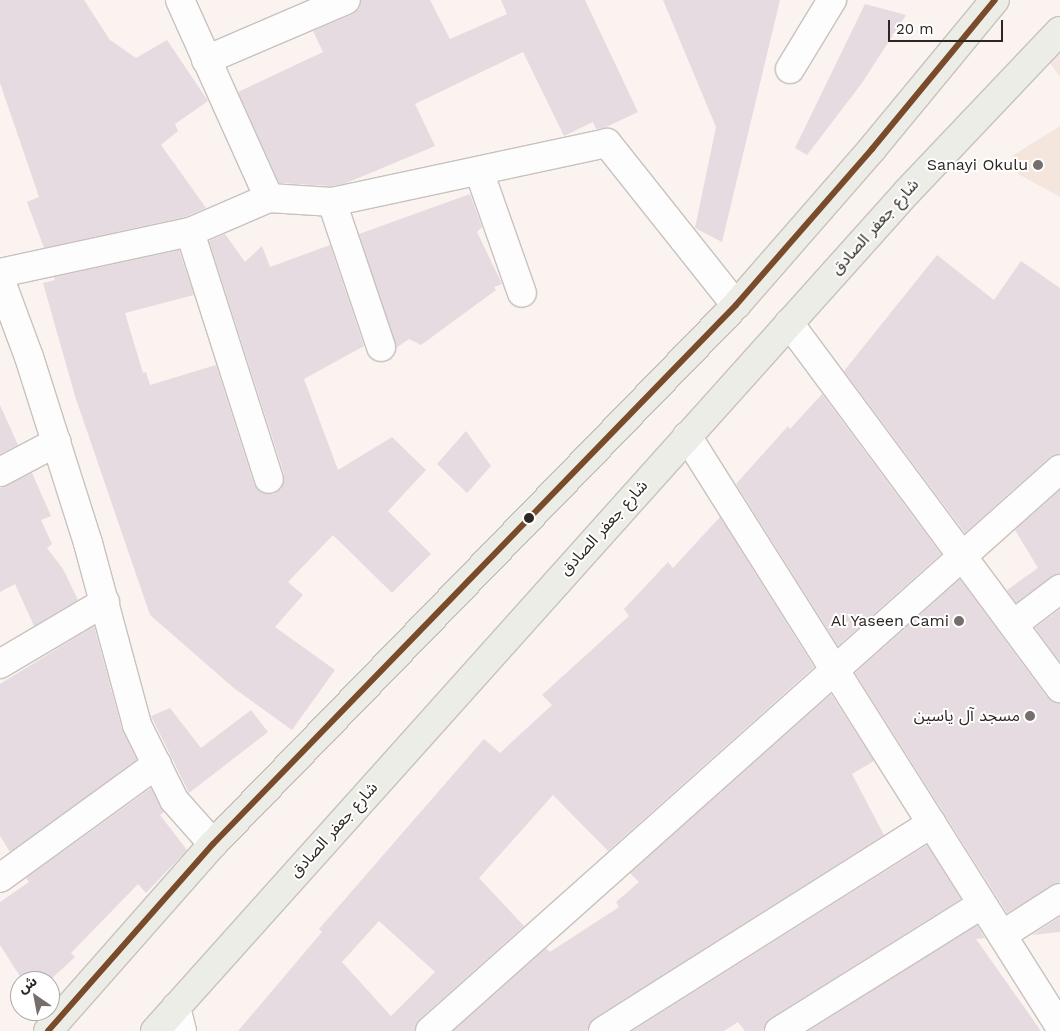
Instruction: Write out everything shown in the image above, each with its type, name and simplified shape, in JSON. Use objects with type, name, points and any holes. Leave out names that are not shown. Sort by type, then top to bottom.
[{"type":"main road","points":[[48,1031],[213,844],[736,305],[872,149],[995,0]]},
{"type":"main road","name":"شارع جعفر الصادق","points":[[155,1031],[179,1019],[687,436],[907,192],[1060,32]]},
{"type":"street","points":[[180,0],[270,198]]},
{"type":"street","points":[[206,60],[346,0]]},
{"type":"street","points":[[790,69],[832,0]]},
{"type":"street","points":[[0,273],[190,232],[270,198],[332,202],[607,143],[736,305]]},
{"type":"street","points":[[479,171],[522,293]]},
{"type":"street","points":[[332,202],[381,347]]},
{"type":"street","points":[[190,232],[269,479]]},
{"type":"street","points":[[0,279],[7,320],[57,442],[105,602],[138,725],[174,800],[213,844]]},
{"type":"street","points":[[789,322],[1060,688]]},
{"type":"street","points":[[687,436],[834,672],[1060,1026]]},
{"type":"street","points":[[0,472],[57,442]]},
{"type":"street","points":[[430,1031],[1060,469]]},
{"type":"street","points":[[1014,624],[1060,590]]},
{"type":"street","points":[[0,664],[105,602]]},
{"type":"street","points":[[0,878],[156,764]]},
{"type":"street","points":[[603,1031],[932,823]]},
{"type":"street","points":[[1002,935],[1060,898]]},
{"type":"street","points":[[779,1031],[982,904]]},
{"type":"shaded area","points":[[1060,43],[1060,77],[1045,56]]},
{"type":"shaded area","name":"Sanayi Okulu","points":[[1060,126],[1060,197],[1018,174],[1012,156]]},
{"type":"building","points":[[0,0],[84,0],[110,40],[136,58],[167,40],[208,101],[175,124],[178,131],[161,145],[206,208],[185,217],[44,248],[27,202],[39,197],[0,83]]},
{"type":"building","points":[[361,0],[430,0],[450,39],[507,14],[501,0],[585,0],[638,112],[604,128],[596,129],[593,122],[564,136],[523,52],[415,104],[435,146],[344,184],[331,186],[279,183],[238,92],[323,52],[313,31],[353,14],[359,9]]},
{"type":"building","points":[[663,0],[780,0],[722,242],[695,228],[716,127]]},
{"type":"building","points":[[865,4],[906,15],[862,83],[807,155],[795,148]]},
{"type":"building","points":[[470,194],[482,227],[477,232],[502,284],[494,287],[496,290],[421,345],[409,339],[396,348],[359,234]]},
{"type":"building","points":[[225,234],[245,262],[262,246],[270,267],[330,245],[364,346],[304,379],[338,470],[392,437],[426,470],[388,511],[431,554],[392,593],[333,535],[288,582],[303,595],[275,627],[335,670],[292,730],[235,689],[150,615],[75,396],[43,283],[55,280],[54,277],[179,250],[194,295],[125,313],[143,373],[146,372],[150,385],[216,365],[254,484],[259,491],[273,494],[281,489],[284,474],[209,241]]},
{"type":"building","points":[[937,255],[994,300],[1021,261],[1060,288],[1060,454],[1050,457],[965,533],[844,371]]},
{"type":"building","points":[[822,394],[941,554],[838,646],[736,484],[788,426],[790,429]]},
{"type":"building","points":[[0,405],[18,445],[0,454]]},
{"type":"building","points":[[466,431],[491,466],[467,493],[437,464]]},
{"type":"building","points":[[32,473],[51,516],[41,520],[52,544],[47,548],[63,569],[78,600],[34,626],[15,584],[0,592],[0,488]]},
{"type":"building","points":[[1060,490],[1060,574],[1051,577],[1016,603],[1007,590],[1038,568],[1015,530]]},
{"type":"building","points":[[720,517],[814,667],[608,851],[553,795],[479,878],[524,926],[420,1019],[415,1031],[238,1031],[322,932],[319,929],[484,739],[500,753],[552,705],[542,695],[629,616],[624,609],[668,562],[673,568]],"holes":[[[379,921],[435,972],[391,1016],[342,962]]]},
{"type":"building","points":[[960,579],[1047,697],[1060,703],[1060,882],[1007,913],[855,673]]},
{"type":"building","points":[[1060,609],[1060,662],[1035,628]]},
{"type":"building","points":[[94,626],[122,729],[137,760],[10,852],[0,836],[0,684]]},
{"type":"building","points":[[831,694],[874,761],[852,774],[884,835],[595,1018],[587,1031],[453,1031],[546,948],[550,952],[619,907],[616,902],[639,882],[630,873]]},
{"type":"building","points":[[170,708],[201,748],[251,710],[268,732],[189,793],[151,716]]},
{"type":"building","points":[[151,788],[164,812],[160,815],[187,850],[146,893],[138,884],[71,953],[75,957],[60,971],[17,971],[0,945],[0,902],[29,882],[26,878]]},
{"type":"building","points":[[927,845],[961,899],[771,1018],[763,1031],[745,1031],[738,1022],[724,1031],[632,1031]]},
{"type":"building","points":[[1060,917],[1060,932],[1032,935]]},
{"type":"building","points":[[977,925],[985,938],[976,939],[1041,1031],[808,1031]]},
{"type":"transit line","points":[[48,1031],[213,844],[736,305],[872,149],[995,0]]},
{"type":"place","name":"Sanayi Okulu","points":[[1038,165]]},
{"type":"place","name":"Al Yaseen Cami","points":[[959,621]]},
{"type":"place","name":"مسجد آل ياسين","points":[[1030,716]]}]
